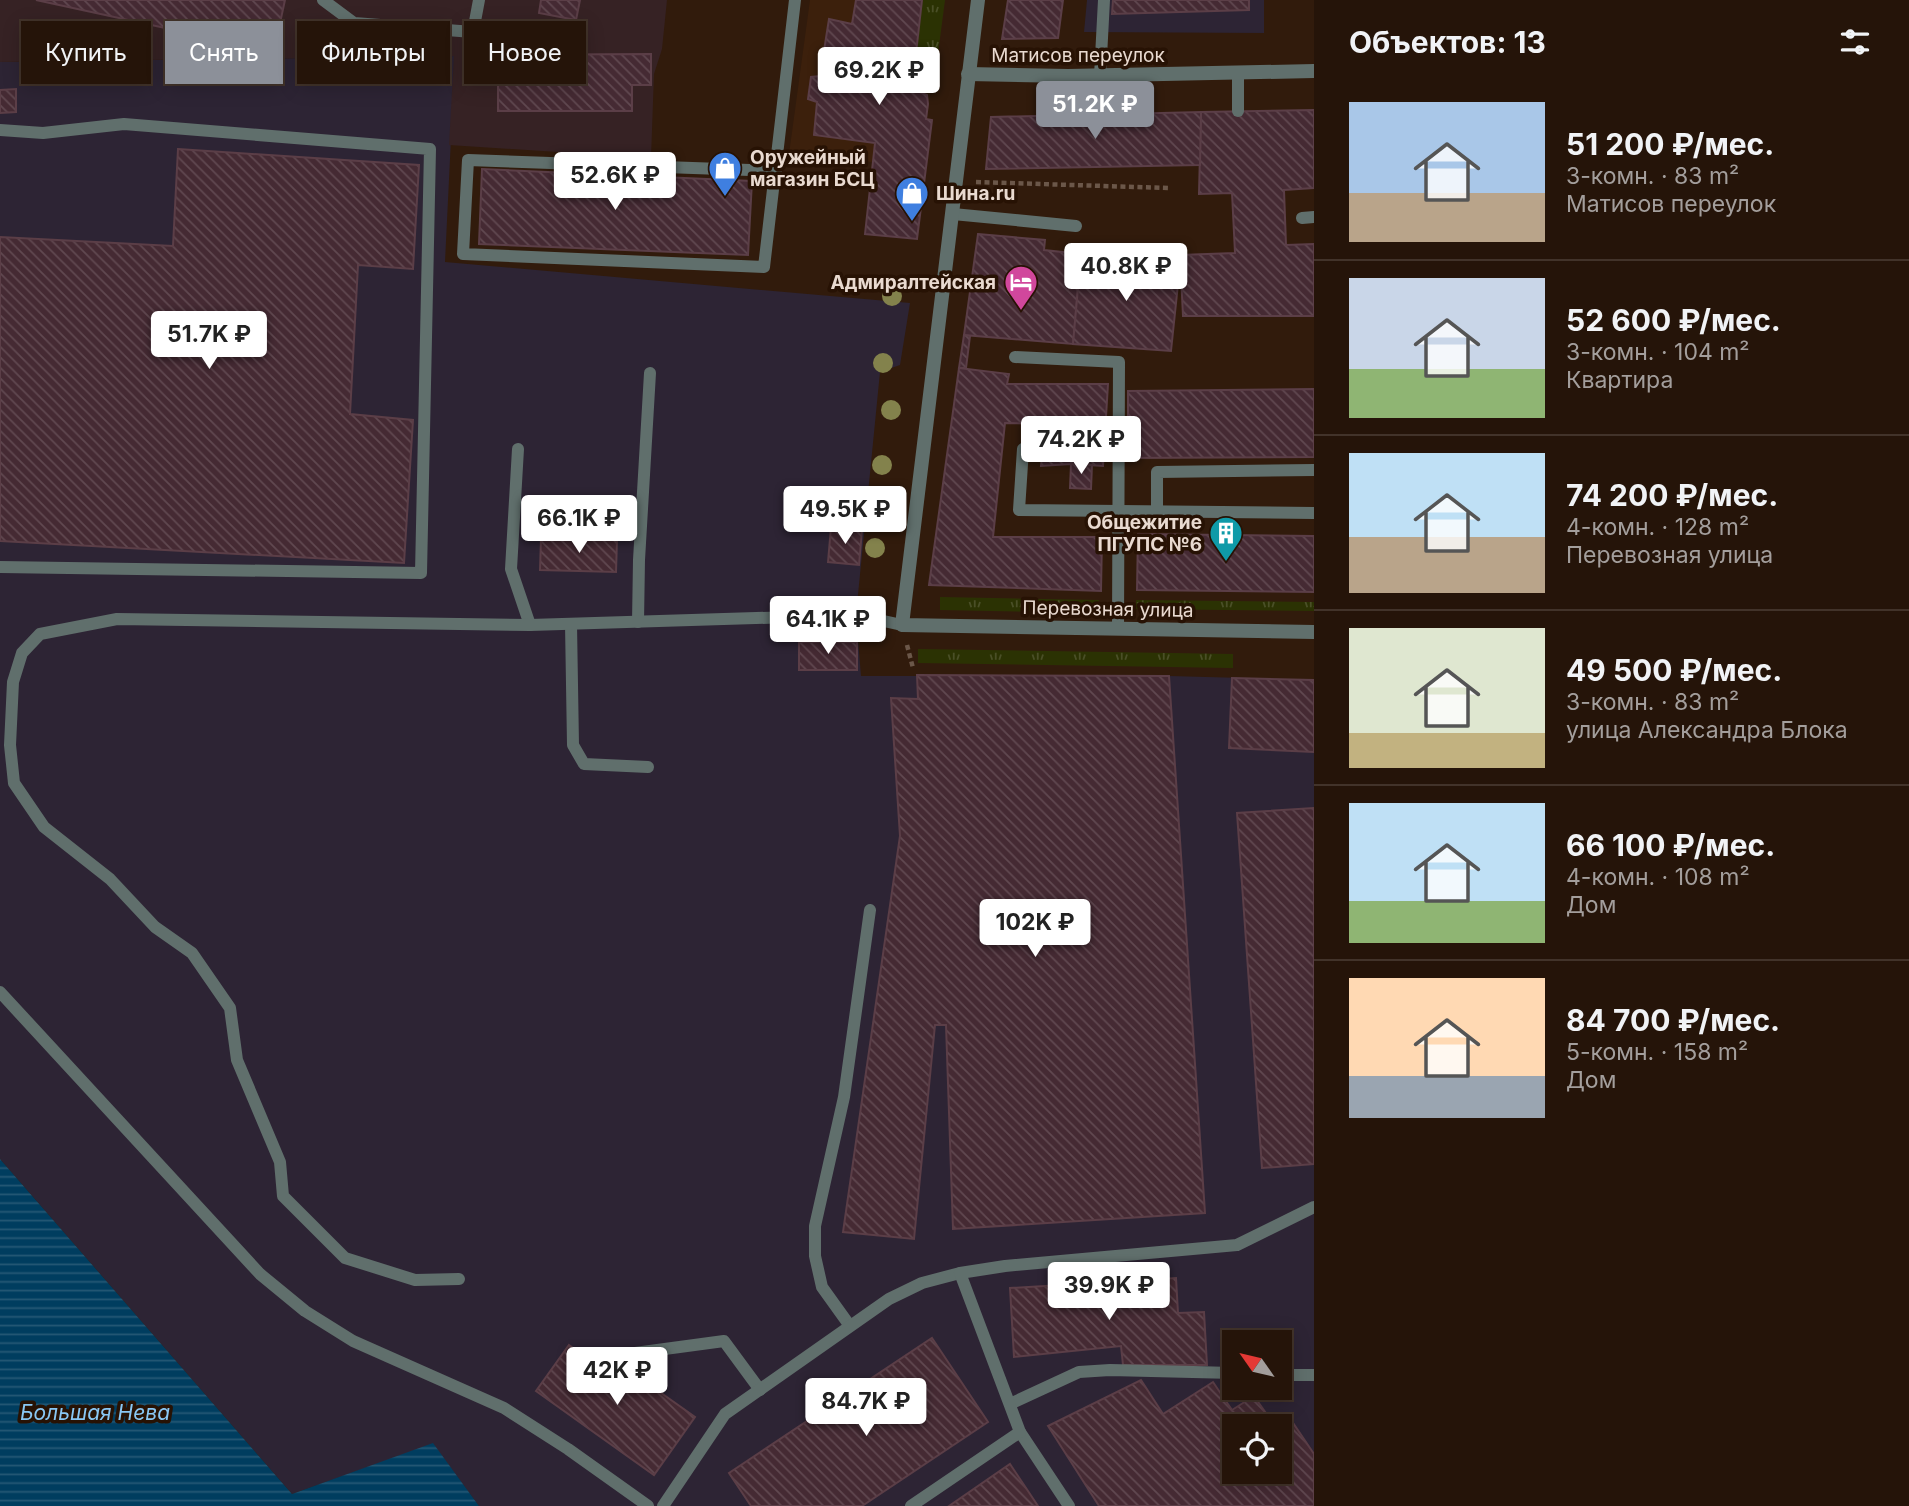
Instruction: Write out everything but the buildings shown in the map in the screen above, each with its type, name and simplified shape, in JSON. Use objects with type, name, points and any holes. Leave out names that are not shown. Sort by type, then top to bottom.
[{"type":"street","points":[[902,625],[978,0]]},
{"type":"street","name":"Матисов переулок","points":[[968,74],[1100,76],[1314,71]]},
{"type":"street","name":"Перевозная улица","points":[[902,625],[1314,632]]},
{"type":"lane","points":[[323,0],[354,23],[473,32],[479,0]]},
{"type":"lane","points":[[776,171],[468,160],[463,254],[764,267],[776,171],[796,0]]},
{"type":"lane","points":[[1100,76],[1104,0]]},
{"type":"lane","points":[[1238,72],[1238,111]]},
{"type":"lane","points":[[0,130],[43,133],[124,124],[430,149],[421,573],[0,567]]},
{"type":"lane","points":[[953,214],[1076,226]]},
{"type":"lane","points":[[1015,357],[1119,362],[1118,629]]},
{"type":"lane","points":[[638,622],[650,373]]},
{"type":"lane","points":[[519,449],[511,569],[530,625]]},
{"type":"lane","points":[[1023,449],[1019,510],[1314,513]]},
{"type":"lane","points":[[1157,512],[1157,472],[1314,470]]},
{"type":"lane","points":[[458,1279],[415,1280],[345,1258],[283,1196],[280,1162],[237,1059],[230,1008],[192,953],[155,927],[110,879],[44,827],[14,783],[10,745],[13,682],[22,653],[40,634],[117,619],[530,625],[856,615],[902,625]]},
{"type":"lane","points":[[571,624],[573,745],[584,764],[648,767]]},
{"type":"lane","points":[[850,1326],[822,1287],[816,1256],[815,1226],[844,1097],[870,910]]},
{"type":"lane","points":[[0,992],[260,1274],[305,1311],[353,1341],[504,1408],[568,1449],[648,1506]]},
{"type":"lane","points":[[663,1506],[725,1414],[889,1299],[922,1283],[960,1273],[1005,1266],[1237,1245],[1314,1207]]},
{"type":"lane","points":[[960,1273],[1020,1432],[1069,1506]]},
{"type":"lane","points":[[635,1353],[724,1341],[760,1390]]},
{"type":"lane","points":[[1010,1404],[1079,1372],[1110,1370],[1222,1373]]},
{"type":"lane","points":[[1292,1375],[1314,1376]]},
{"type":"lane","points":[[911,1506],[1020,1432]]},
{"type":"path","points":[[976,182],[1168,188]]},
{"type":"shaded area","points":[[0,0],[667,0],[662,49],[654,74],[651,158],[449,145],[454,56],[450,56],[450,21],[297,21],[297,58],[283,58],[283,21],[165,21],[165,60],[151,60],[151,21],[21,21],[21,62],[0,62]]},
{"type":"shaded area","points":[[810,0],[922,0],[912,89],[927,95],[926,118],[932,120],[917,239],[865,234],[872,162],[789,154]]},
{"type":"shaded area","points":[[1087,0],[1264,0],[1264,33],[1084,32]]},
{"type":"shaded area","points":[[450,56],[455,56],[445,262],[910,303],[900,365],[880,372],[856,615],[861,676],[1169,676],[1314,680],[1314,1506],[479,1506],[433,1444],[292,1494],[0,1159],[0,62],[21,62],[21,84],[151,84],[151,60],[165,60],[165,84],[283,84],[283,58],[297,58],[297,84],[450,84]]},
{"type":"green space","points":[[922,0],[945,0],[937,61],[930,69],[914,71]]},
{"type":"green space","points":[[940,597],[1099,600],[1098,613],[940,610]]},
{"type":"green space","points":[[1136,600],[1314,602],[1314,611],[1136,609]]},
{"type":"green space","points":[[918,649],[1233,654],[1233,668],[918,663]]},
{"type":"water","name":"Большая Нева","points":[[0,1159],[292,1494],[433,1443],[479,1506],[0,1506]]},
{"type":"place","name":"Оружейный магазин БСЦ","points":[[725,198]]},
{"type":"place","name":"Шина.ru","points":[[912,223]]},
{"type":"place","name":"Адмиралтейская","points":[[1021,312]]},
{"type":"place","name":"Общежитие ПГУПС №6","points":[[1226,563]]}]
